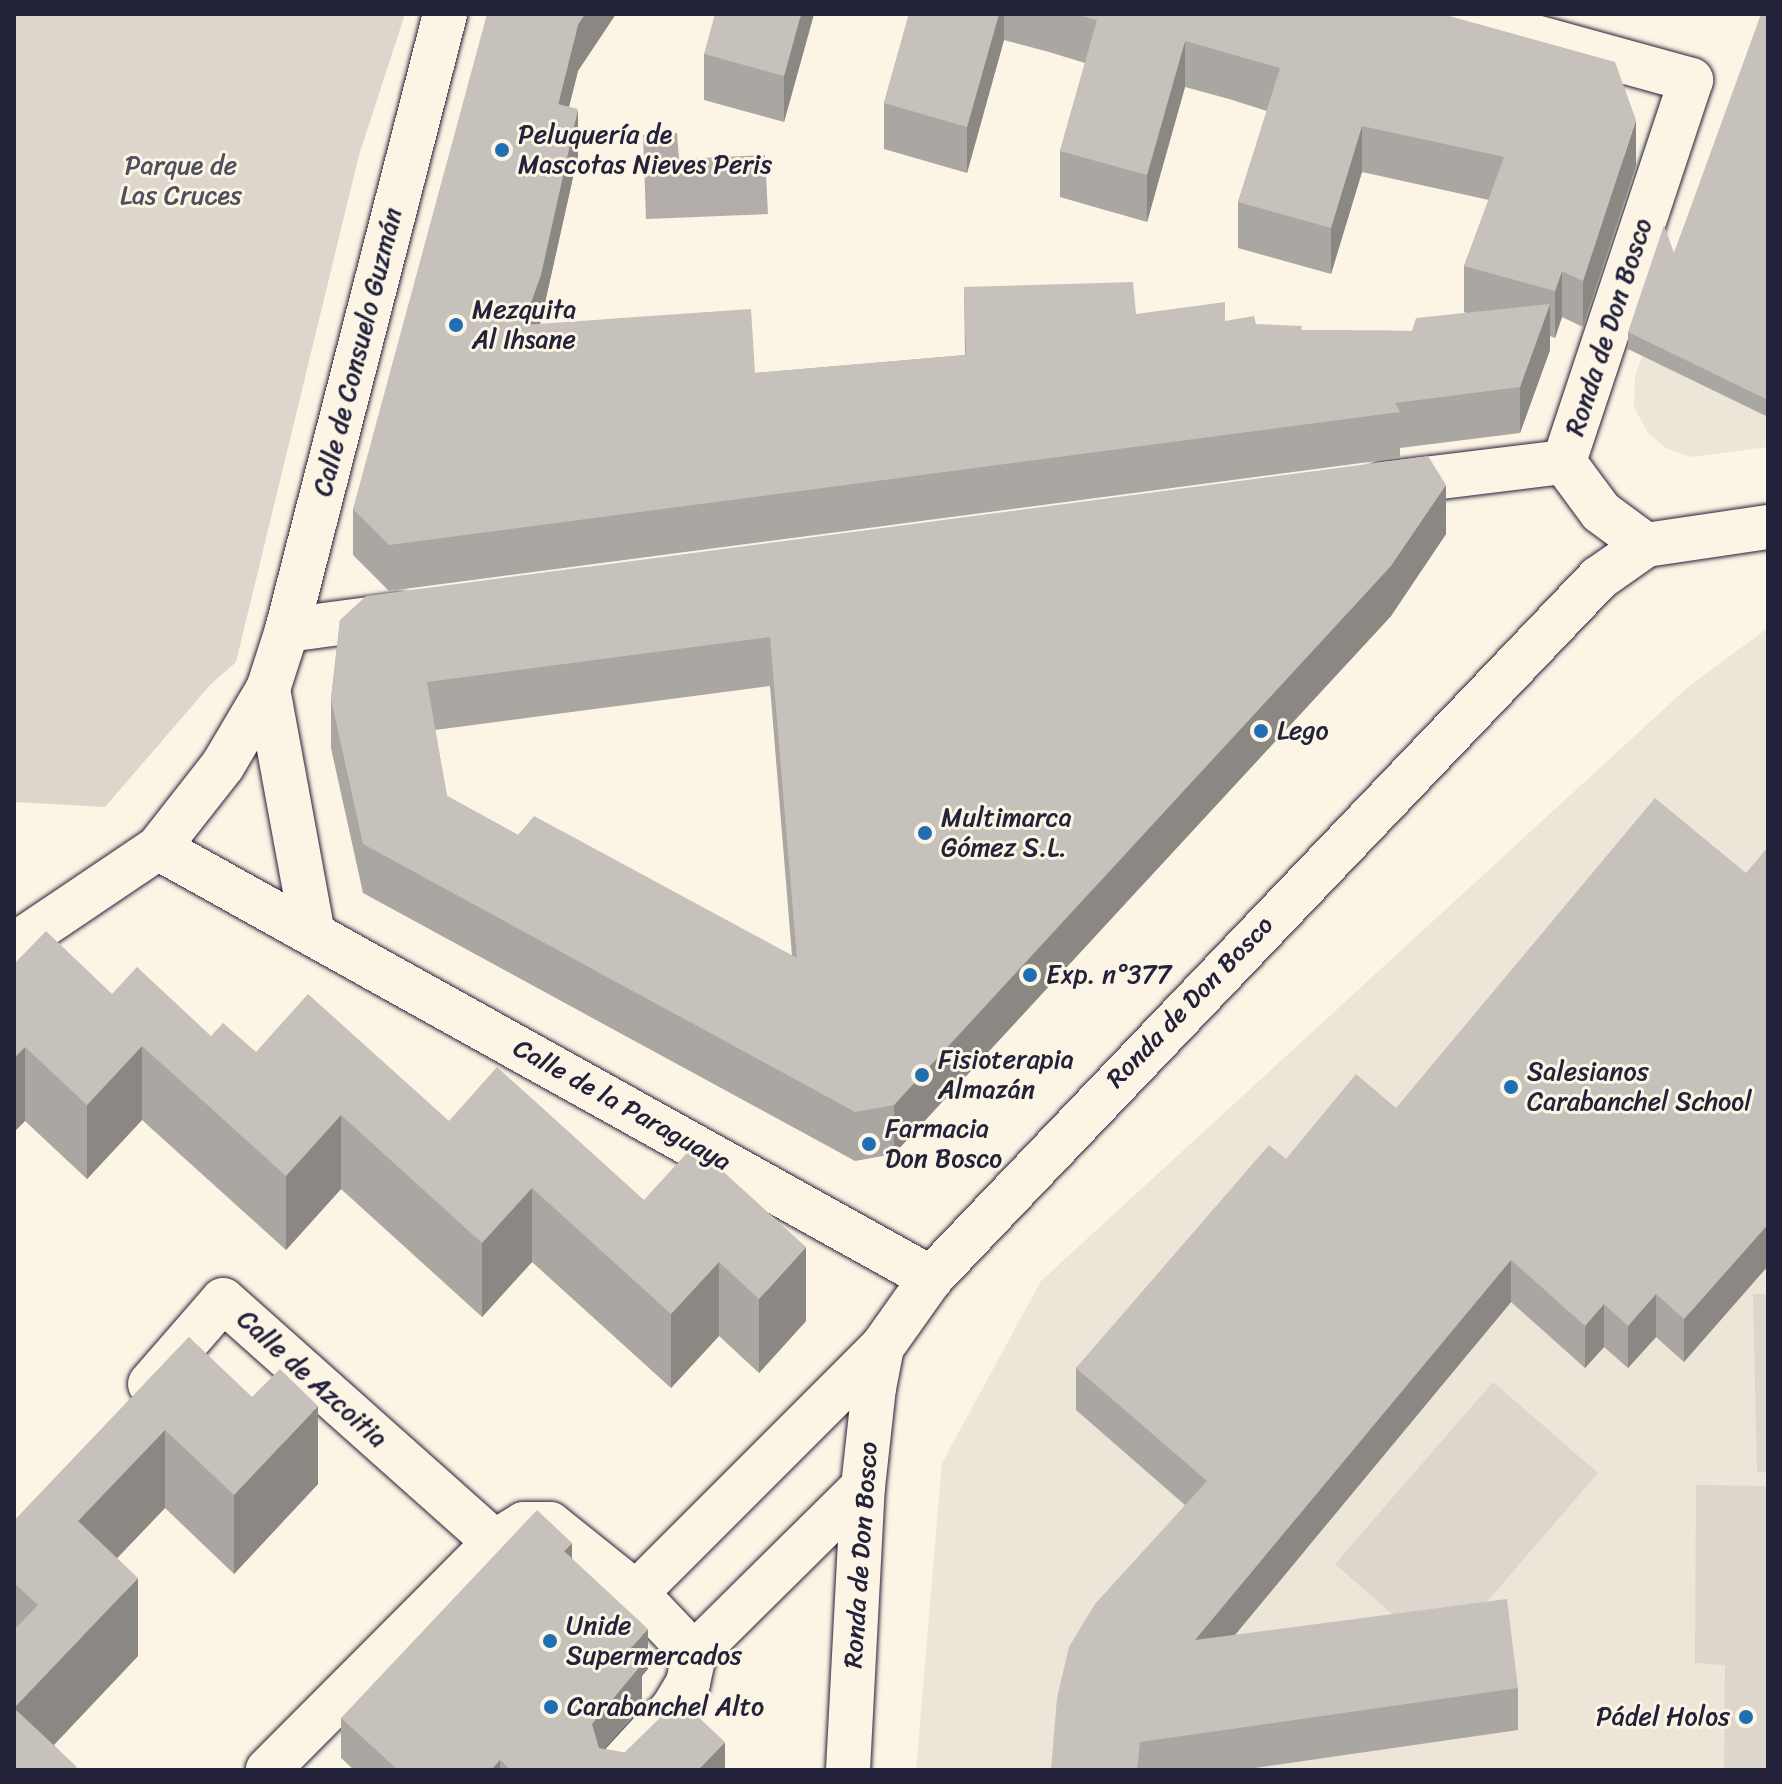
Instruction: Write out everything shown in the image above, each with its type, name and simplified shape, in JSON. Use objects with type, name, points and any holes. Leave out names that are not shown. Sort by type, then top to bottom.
[{"type":"street","name":"Calle de Consuelo Guzmán","points":[[14,945],[158,848],[223,765],[268,689],[287,630],[445,14]]},
{"type":"street","name":"Ronda de Don Bosco","points":[[1452,14],[1691,80],[1564,462],[1601,512],[1646,545]]},
{"type":"street","points":[[1342,490],[1564,462]]},
{"type":"street","name":"Ronda de Don Bosco","points":[[848,1770],[863,1487],[882,1347],[931,1278],[1557,617],[1599,578],[1646,545],[1768,527]]},
{"type":"street","points":[[287,630],[440,610]]},
{"type":"street","points":[[268,689],[313,933]]},
{"type":"street","name":"Calle de la Paraguaya","points":[[158,848],[931,1278]]},
{"type":"street","name":"Calle de Azcoitia","points":[[119,1420],[223,1300],[495,1542]]},
{"type":"street","points":[[636,1593],[882,1347]]},
{"type":"street","points":[[616,1770],[673,1708],[688,1683],[694,1654],[863,1487]]},
{"type":"street","points":[[268,1770],[495,1542],[524,1524],[550,1524],[636,1593],[694,1654]]},
{"type":"shaded area","points":[[1768,14],[1768,447],[1691,457],[1666,448],[1648,433],[1634,407],[1635,376]]},
{"type":"shaded area","points":[[677,133],[679,159],[765,155],[768,214],[646,219],[643,135]]},
{"type":"shaded area","name":"Salesianos Carabanchel School","points":[[1768,628],[1768,1770],[916,1770],[942,1463],[1041,1281],[1688,687]]},
{"type":"green space","name":"Parque de Las Cruces","points":[[14,14],[405,14],[359,155],[236,662],[211,684],[105,807],[14,802]]},
{"type":"green space","points":[[1753,1294],[1768,1294],[1768,1472],[1757,1472]]},
{"type":"green space","points":[[1493,1382],[1598,1473],[1440,1656],[1335,1564]]},
{"type":"green space","points":[[1696,1485],[1768,1486],[1768,1770],[1724,1770],[1725,1665],[1695,1663]]},
{"type":"building","points":[[487,14],[585,14],[578,24],[558,104],[578,109],[541,275],[523,325],[751,309],[755,373],[966,355],[964,287],[1133,282],[1136,314],[1225,302],[1225,321],[1254,316],[1256,324],[1302,326],[1301,330],[1412,331],[1416,318],[1550,304],[1520,387],[1395,403],[1400,412],[389,545],[353,509]]},
{"type":"building","points":[[715,14],[801,14],[784,76],[704,54]]},
{"type":"building","points":[[909,14],[999,14],[967,127],[884,103]]},
{"type":"building","points":[[1075,14],[1442,14],[1615,62],[1636,120],[1583,281],[1562,271],[1555,291],[1464,266],[1504,157],[1362,126],[1331,228],[1238,202],[1280,68],[1185,41],[1147,175],[1060,151],[1097,20]]},
{"type":"building","points":[[1761,14],[1768,14],[1768,400],[1628,332],[1664,225],[1674,253]]},
{"type":"building","points":[[1428,456],[1446,485],[1391,566],[894,1105],[855,1112],[363,844],[331,699],[340,620],[366,596]],"holes":[[[770,637],[797,958],[534,816],[518,835],[447,796],[427,682]]]},
{"type":"building","points":[[1655,798],[1746,873],[1768,847],[1768,1224],[1684,1319],[1656,1294],[1628,1326],[1604,1304],[1585,1326],[1511,1260],[1195,1640],[1507,1599],[1518,1688],[1140,1742],[1137,1770],[1051,1770],[1057,1698],[1069,1647],[1095,1604],[1207,1481],[1076,1368],[1269,1145],[1286,1159],[1356,1074],[1396,1108]]},
{"type":"building","points":[[46,931],[112,994],[137,967],[211,1036],[223,1023],[256,1052],[308,994],[449,1121],[497,1067],[644,1200],[694,1145],[806,1247],[759,1299],[719,1262],[671,1314],[532,1188],[482,1243],[341,1115],[286,1176],[142,1046],[87,1105],[25,1047],[14,1058],[14,964]]},
{"type":"building","points":[[189,1337],[252,1397],[280,1369],[318,1406],[234,1495],[165,1430],[78,1521],[138,1578],[14,1708],[14,1630],[38,1605],[14,1583],[14,1521]]},
{"type":"building","points":[[537,1510],[572,1543],[564,1551],[648,1629],[628,1651],[642,1664],[592,1724],[599,1748],[624,1753],[679,1699],[725,1742],[698,1770],[511,1770],[500,1760],[491,1770],[398,1770],[341,1718]]},
{"type":"building","points":[[14,1708],[77,1767],[74,1770],[14,1770]]},
{"type":"place","name":"Peluquería de Mascotas Nieves Peris","points":[[502,150]]},
{"type":"place","name":"Mezquita Al Ihsane","points":[[456,325]]},
{"type":"place","name":"Lego","points":[[1261,731]]},
{"type":"place","name":"Multimarca Gómez S.L.","points":[[925,833]]},
{"type":"place","name":"Exp. n°377","points":[[1030,975]]},
{"type":"place","name":"Fisioterapia Almazán","points":[[922,1075]]},
{"type":"place","name":"Salesianos Carabanchel School","points":[[1511,1087]]},
{"type":"place","name":"Farmacia Don Bosco","points":[[869,1144]]},
{"type":"place","name":"Unide Supermercados","points":[[550,1641]]},
{"type":"place","name":"Carabanchel Alto","points":[[551,1707]]},
{"type":"place","name":"Pádel Holos","points":[[1746,1717]]}]
